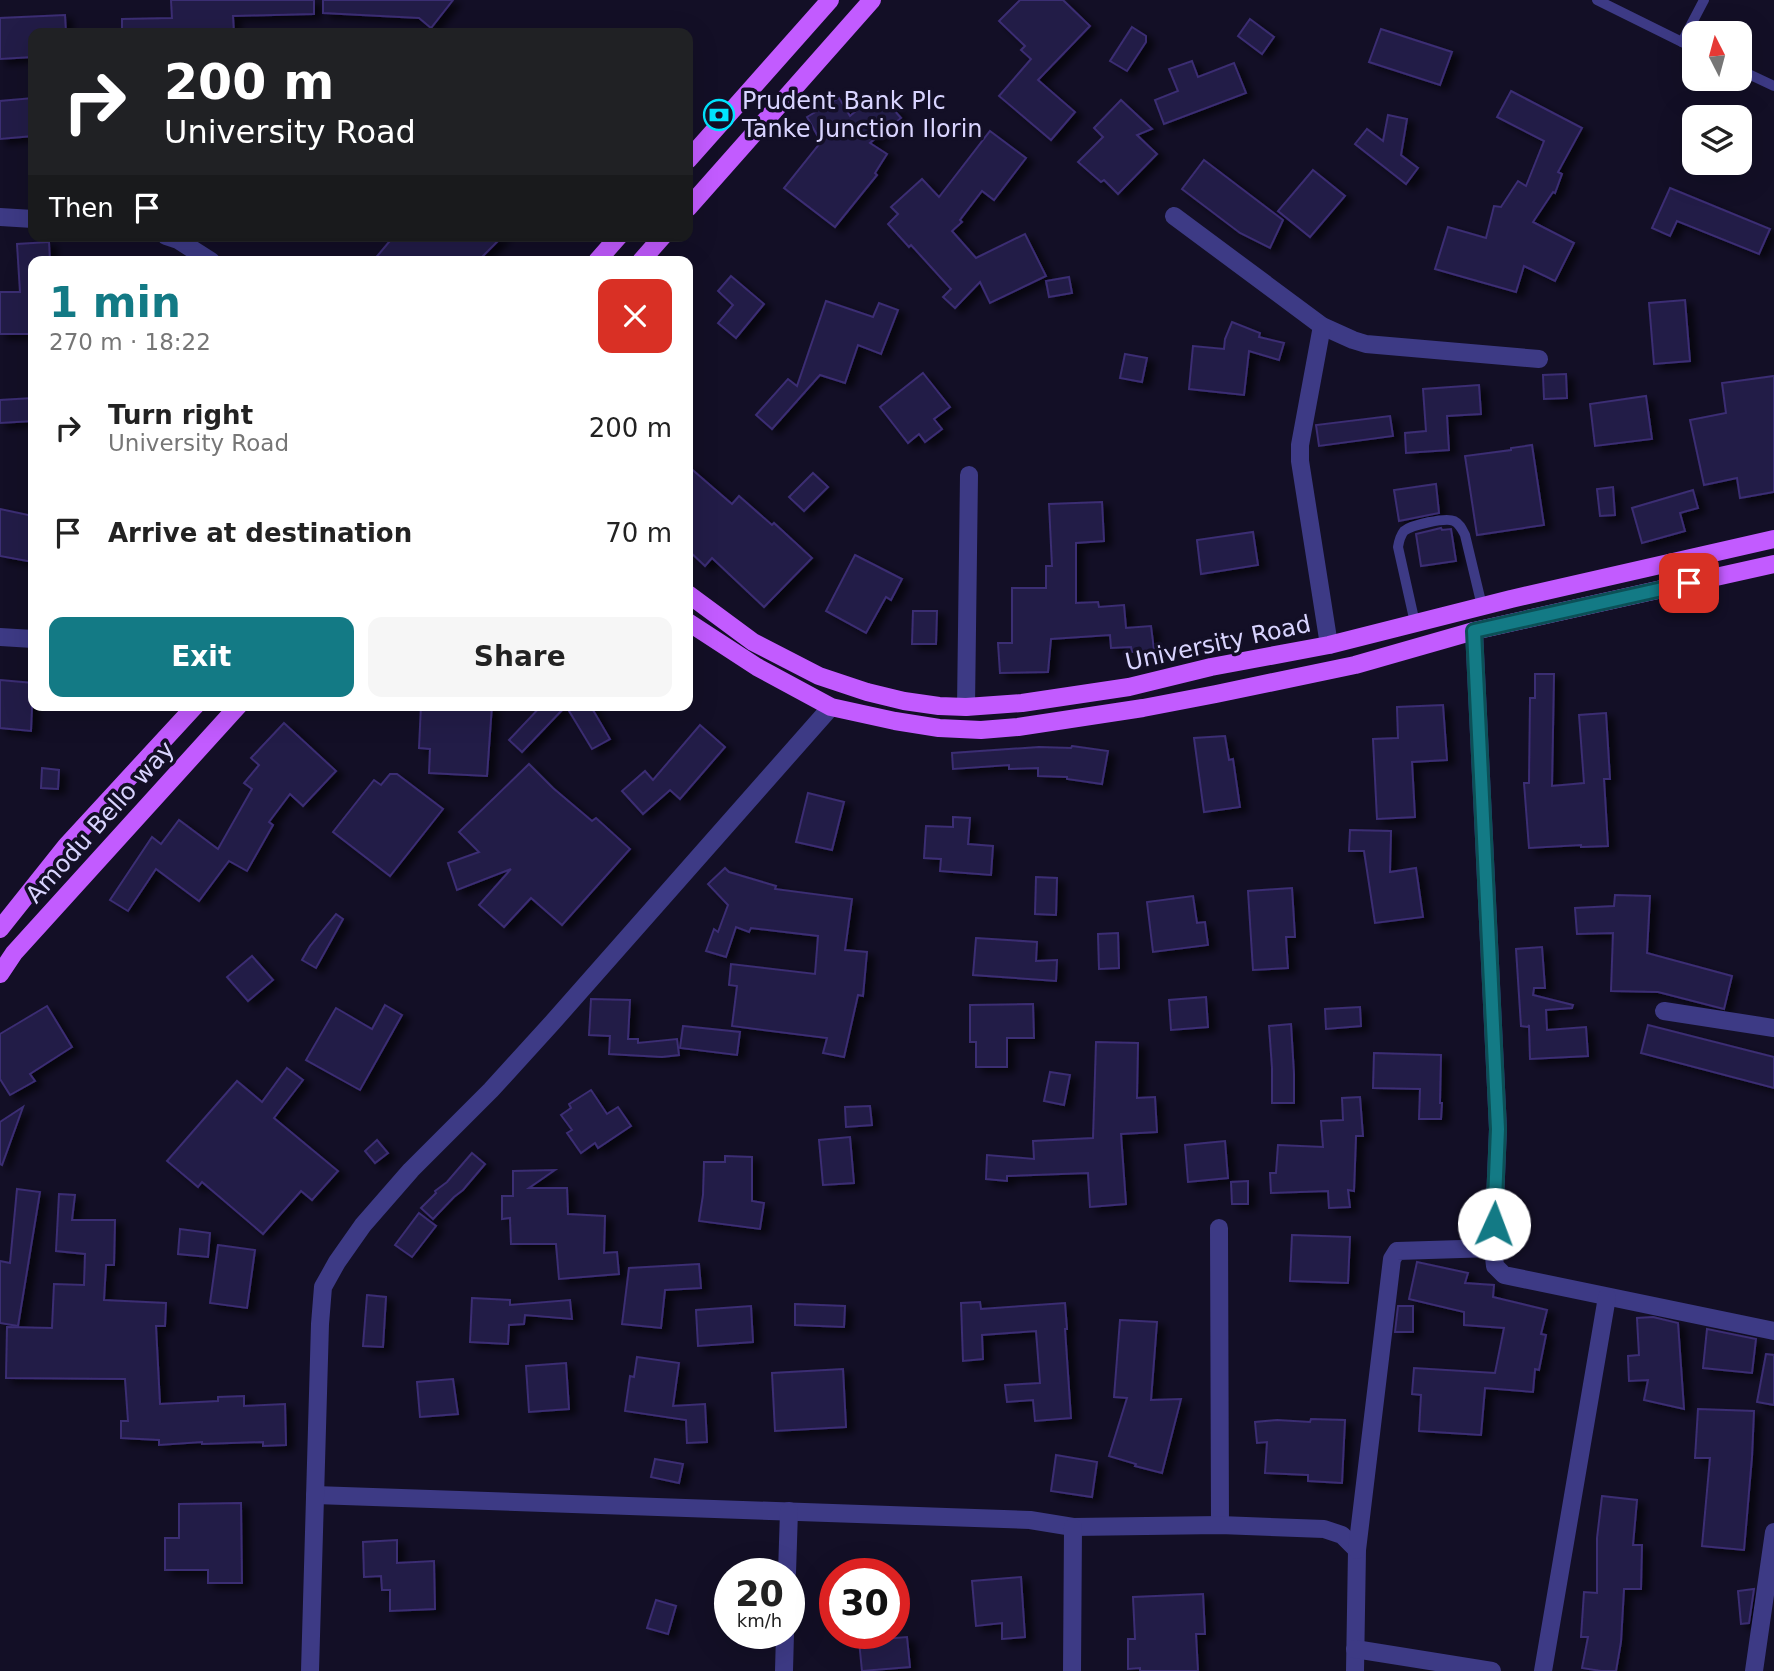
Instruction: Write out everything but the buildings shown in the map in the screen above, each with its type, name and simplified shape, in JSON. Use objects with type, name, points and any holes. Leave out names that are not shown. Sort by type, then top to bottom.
[{"type":"main road","points":[[693,202],[872,0]]},
{"type":"main road","points":[[693,154],[827,1]]},
{"type":"main road","points":[[601,256],[614,242]]},
{"type":"main road","points":[[645,256],[658,242]]},
{"type":"main road","name":"University Road","points":[[693,598],[753,642],[818,676],[904,701],[966,707],[1022,703],[1129,687],[1211,667],[1329,645],[1482,606],[1774,539]]},
{"type":"main road","name":"University Road","points":[[693,625],[757,667],[831,707],[939,728],[981,730],[1143,708],[1242,688],[1355,664],[1481,630],[1774,564]]},
{"type":"main road","points":[[1481,630],[1482,606]]},
{"type":"main road","name":"Amodu Bello way","points":[[0,929],[66,846],[190,711]]},
{"type":"main road","name":"Amodu Bello way","points":[[0,974],[14,953],[234,711]]},
{"type":"street","points":[[1174,216],[1322,326],[1353,340],[1366,344],[1539,359]]},
{"type":"street","points":[[0,217],[28,219]]},
{"type":"street","points":[[181,242],[203,256]]},
{"type":"street","points":[[1322,326],[1300,445],[1300,461],[1329,645]]},
{"type":"street","points":[[966,707],[969,475]]},
{"type":"street","points":[[1481,630],[1498,1129],[1493,1248],[1495,1266],[1504,1275],[1774,1331]]},
{"type":"street","points":[[0,637],[28,639]]},
{"type":"street","points":[[310,1671],[323,1287],[363,1225],[411,1170],[491,1090],[552,1023],[831,707]]},
{"type":"street","points":[[1664,1011],[1774,1028]]},
{"type":"street","points":[[1219,1228],[1220,1525]]},
{"type":"street","points":[[1355,1671],[1357,1550],[1392,1259],[1397,1251],[1493,1248]]},
{"type":"street","points":[[1542,1671],[1607,1297]]},
{"type":"street","points":[[315,1495],[1030,1520],[1073,1527],[1220,1525],[1324,1529],[1342,1535],[1357,1550]]},
{"type":"street","points":[[787,1558],[789,1511]]},
{"type":"street","points":[[1072,1671],[1073,1527]]},
{"type":"street","points":[[1754,1671],[1774,1532]]},
{"type":"street","points":[[1355,1648],[1492,1671]]},
{"type":"street","points":[[784,1671],[785,1649]]},
{"type":"lane","points":[[1597,0],[1682,42]]},
{"type":"lane","points":[[1693,21],[1704,0]]},
{"type":"lane","points":[[1752,76],[1774,86]]},
{"type":"lane","points":[[1415,623],[1398,547],[1399,538],[1410,527],[1446,519],[1453,520],[1460,526],[1465,535],[1482,606]]},
{"type":"place","name":"Prudent Bank Plc Tanke Junction Ilorin","points":[[719,115]]},
{"type":"route","points":[[1494,1224],[1498,1129],[1474,631],[1689,583]]}]
